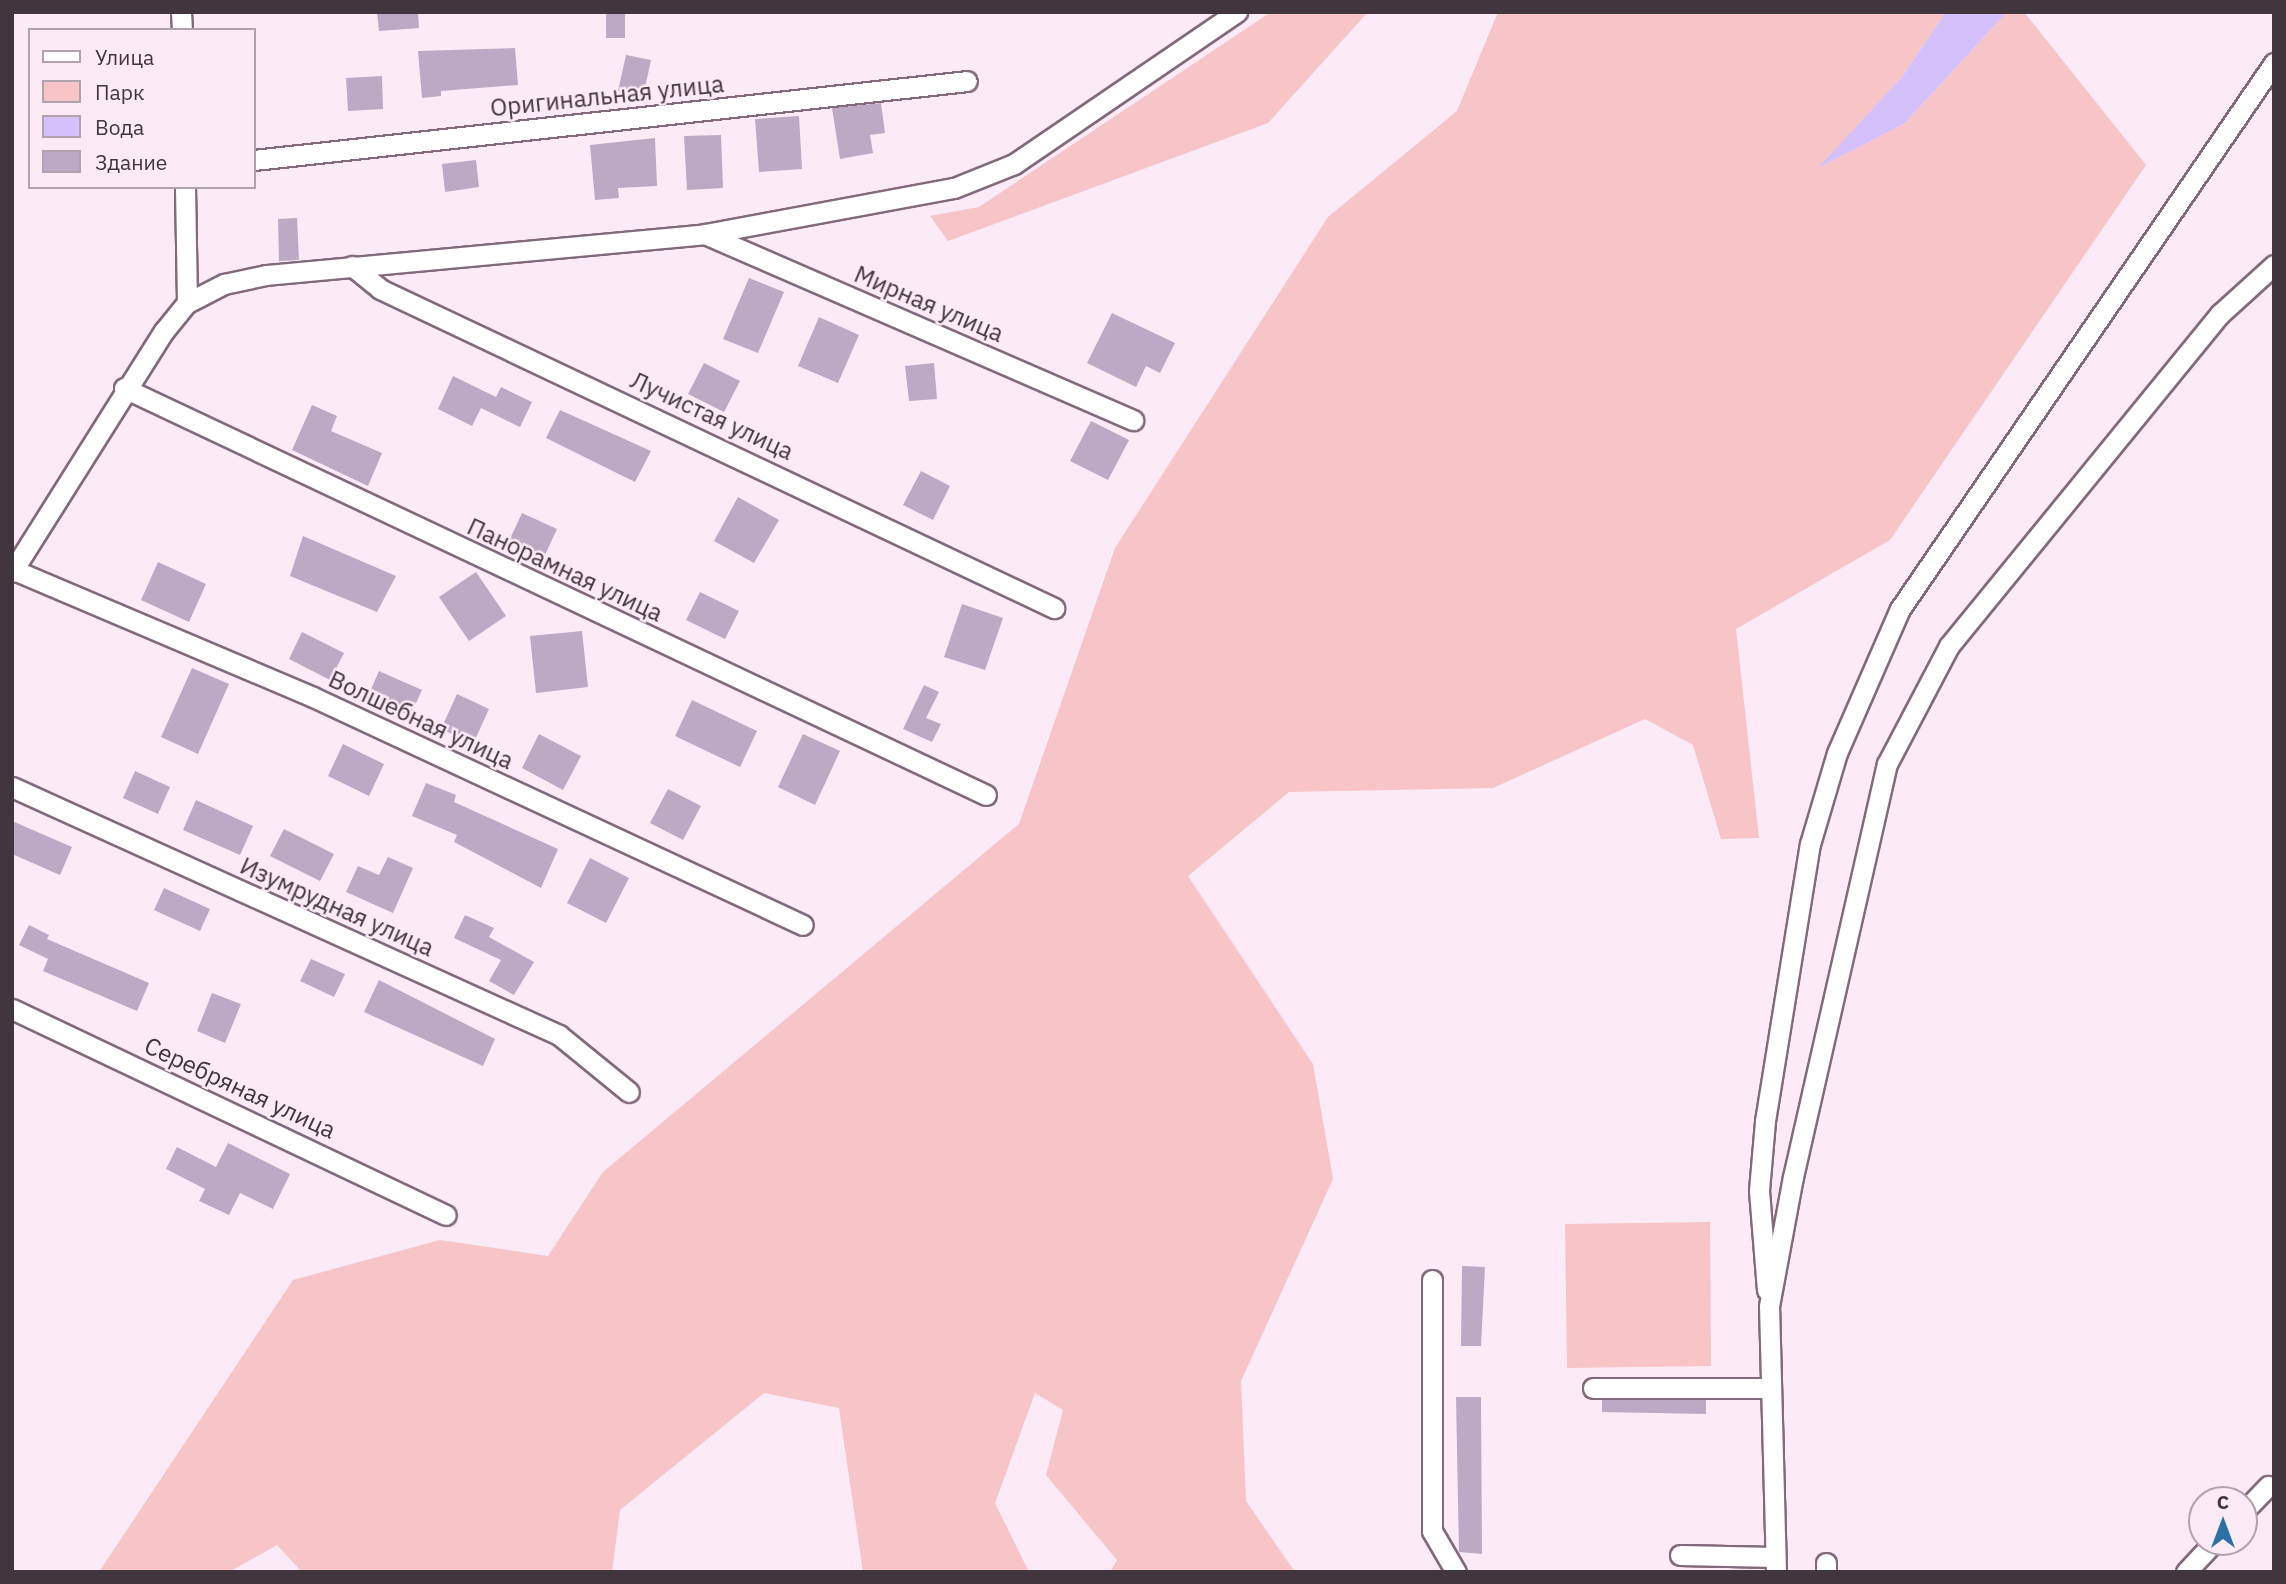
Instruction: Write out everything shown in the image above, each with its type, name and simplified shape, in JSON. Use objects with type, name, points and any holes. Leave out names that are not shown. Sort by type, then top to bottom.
[{"type":"street","points":[[13,571],[124,388],[187,303],[224,284],[266,275],[352,266],[705,234],[954,188],[1014,164],[1237,12]]},
{"type":"street","points":[[1680,1555],[1776,1564],[1769,1306],[1760,1215],[1765,1121],[1810,844],[1836,753],[1900,609],[2274,63]]},
{"type":"street","name":"Оригинальная улица","points":[[256,160],[967,81]]},
{"type":"street","points":[[184,189],[181,252],[187,303]]},
{"type":"street","name":"Мирная улица","points":[[705,234],[1133,420]]},
{"type":"street","points":[[1769,1306],[1796,1164],[1887,764],[1949,646],[2220,314],[2274,265]]},
{"type":"street","name":"Лучистая улица","points":[[352,266],[380,289],[1054,608]]},
{"type":"street","name":"Панорамная улица","points":[[124,388],[986,795]]},
{"type":"street","name":"Волшебная улица","points":[[13,571],[313,697],[803,925]]},
{"type":"street","name":"Изумрудная улица","points":[[12,787],[559,1035],[629,1092]]},
{"type":"street","name":"Серебряная улица","points":[[12,1009],[446,1214]]},
{"type":"street","points":[[1432,1280],[1432,1531],[1451,1571]]},
{"type":"street","points":[[1593,1388],[1770,1388]]},
{"type":"street","points":[[2258,1496],[2267,1486]]},
{"type":"street","points":[[2186,1572],[2201,1556]]},
{"type":"green space","points":[[1271,12],[1368,12],[1268,123],[948,241],[930,216],[979,207]]},
{"type":"green space","points":[[1498,12],[1946,12],[1902,77],[1820,167],[1904,124],[2007,12],[2024,12],[2146,165],[1890,540],[1736,629],[1759,838],[1721,839],[1693,745],[1645,719],[1493,788],[1289,792],[1188,876],[1313,1064],[1333,1179],[1241,1381],[1246,1501],[1295,1572],[1110,1572],[1117,1560],[1046,1475],[1063,1410],[1035,1393],[995,1503],[1029,1572],[863,1572],[839,1408],[764,1393],[620,1510],[612,1572],[302,1572],[277,1545],[229,1572],[99,1572],[293,1280],[440,1240],[548,1256],[603,1172],[1019,824],[1115,548],[1328,217],[1457,111]]},
{"type":"green space","points":[[1710,1222],[1711,1366],[1567,1368],[1565,1224]]},
{"type":"water","points":[[1946,12],[2007,12],[1904,124],[1818,168],[1902,77]]},
{"type":"building","points":[[377,12],[418,12],[419,28],[379,31]]},
{"type":"building","points":[[606,12],[625,12],[625,38],[606,38]]},
{"type":"building","points":[[515,48],[518,85],[441,91],[441,96],[422,98],[418,51]]},
{"type":"building","points":[[626,55],[651,60],[643,97],[618,91]]},
{"type":"building","points":[[382,76],[383,109],[348,111],[346,78]]},
{"type":"building","points":[[881,103],[885,133],[870,135],[873,153],[840,159],[832,108]]},
{"type":"building","points":[[799,116],[802,169],[759,172],[755,119]]},
{"type":"building","points":[[721,135],[723,188],[687,190],[684,136]]},
{"type":"building","points":[[655,138],[657,186],[618,188],[619,198],[595,200],[590,145]]},
{"type":"building","points":[[476,160],[479,187],[445,192],[442,164]]},
{"type":"building","points":[[297,218],[299,260],[279,261],[278,219]]},
{"type":"building","points":[[749,278],[784,292],[758,353],[723,339]]},
{"type":"building","points":[[1112,313],[1175,343],[1160,373],[1146,366],[1136,387],[1087,363]]},
{"type":"building","points":[[819,317],[859,335],[838,383],[798,366]]},
{"type":"building","points":[[704,363],[740,381],[724,412],[688,394]]},
{"type":"building","points":[[934,363],[937,399],[909,401],[905,366]]},
{"type":"building","points":[[453,376],[496,397],[501,387],[532,402],[520,427],[481,408],[472,426],[438,409]]},
{"type":"building","points":[[312,405],[337,416],[331,431],[382,453],[368,486],[292,450]]},
{"type":"building","points":[[560,410],[651,451],[635,482],[546,438]]},
{"type":"building","points":[[1091,421],[1129,440],[1108,480],[1070,461]]},
{"type":"building","points":[[921,471],[950,486],[933,520],[903,505]]},
{"type":"building","points":[[738,497],[779,520],[754,563],[714,541]]},
{"type":"building","points":[[522,513],[557,529],[544,557],[509,541]]},
{"type":"building","points":[[303,536],[396,576],[377,612],[290,576]]},
{"type":"building","points":[[158,562],[206,584],[189,622],[141,600]]},
{"type":"building","points":[[476,572],[506,616],[469,641],[439,597]]},
{"type":"building","points":[[700,592],[739,611],[725,639],[686,620]]},
{"type":"building","points":[[962,604],[1003,618],[985,670],[944,657]]},
{"type":"building","points":[[582,631],[588,687],[536,693],[530,636]]},
{"type":"building","points":[[302,632],[344,653],[330,680],[289,659]]},
{"type":"building","points":[[192,668],[229,684],[198,754],[161,737]]},
{"type":"building","points":[[379,671],[422,690],[410,716],[368,696]]},
{"type":"building","points":[[924,685],[939,692],[926,718],[941,724],[932,742],[903,729]]},
{"type":"building","points":[[457,694],[489,709],[473,744],[441,729]]},
{"type":"building","points":[[692,700],[757,731],[740,767],[675,736]]},
{"type":"building","points":[[539,734],[581,756],[563,790],[522,768]]},
{"type":"building","points":[[803,734],[840,751],[815,805],[778,787]]},
{"type":"building","points":[[343,744],[384,764],[369,796],[328,776]]},
{"type":"building","points":[[135,771],[170,787],[158,814],[123,798]]},
{"type":"building","points":[[426,783],[456,795],[454,802],[558,849],[541,888],[454,842],[457,835],[412,816]]},
{"type":"building","points":[[668,789],[701,806],[683,840],[650,823]]},
{"type":"building","points":[[196,800],[253,826],[240,855],[183,830]]},
{"type":"building","points":[[12,821],[72,847],[60,875],[12,854]]},
{"type":"building","points":[[284,829],[334,854],[320,881],[270,856]]},
{"type":"building","points":[[388,857],[413,868],[393,913],[346,892],[358,866],[379,875]]},
{"type":"building","points":[[590,858],[629,878],[606,923],[567,903]]},
{"type":"building","points":[[164,888],[210,909],[200,931],[154,910]]},
{"type":"building","points":[[465,915],[494,928],[489,937],[534,962],[514,995],[489,981],[501,960],[454,938]]},
{"type":"building","points":[[29,925],[49,935],[47,939],[149,983],[137,1011],[43,971],[48,959],[19,945]]},
{"type":"building","points":[[311,959],[345,974],[334,997],[300,981]]},
{"type":"building","points":[[379,980],[495,1039],[483,1066],[364,1012]]},
{"type":"building","points":[[212,993],[241,1004],[225,1043],[197,1031]]},
{"type":"building","points":[[228,1143],[290,1174],[273,1209],[240,1193],[229,1215],[199,1201],[205,1189],[166,1169],[177,1147],[216,1167]]},
{"type":"building","points":[[1462,1266],[1485,1267],[1481,1346],[1461,1346]]},
{"type":"building","points":[[1456,1397],[1481,1397],[1482,1554],[1459,1552]]},
{"type":"building","points":[[1602,1400],[1706,1400],[1706,1414],[1602,1412]]}]
